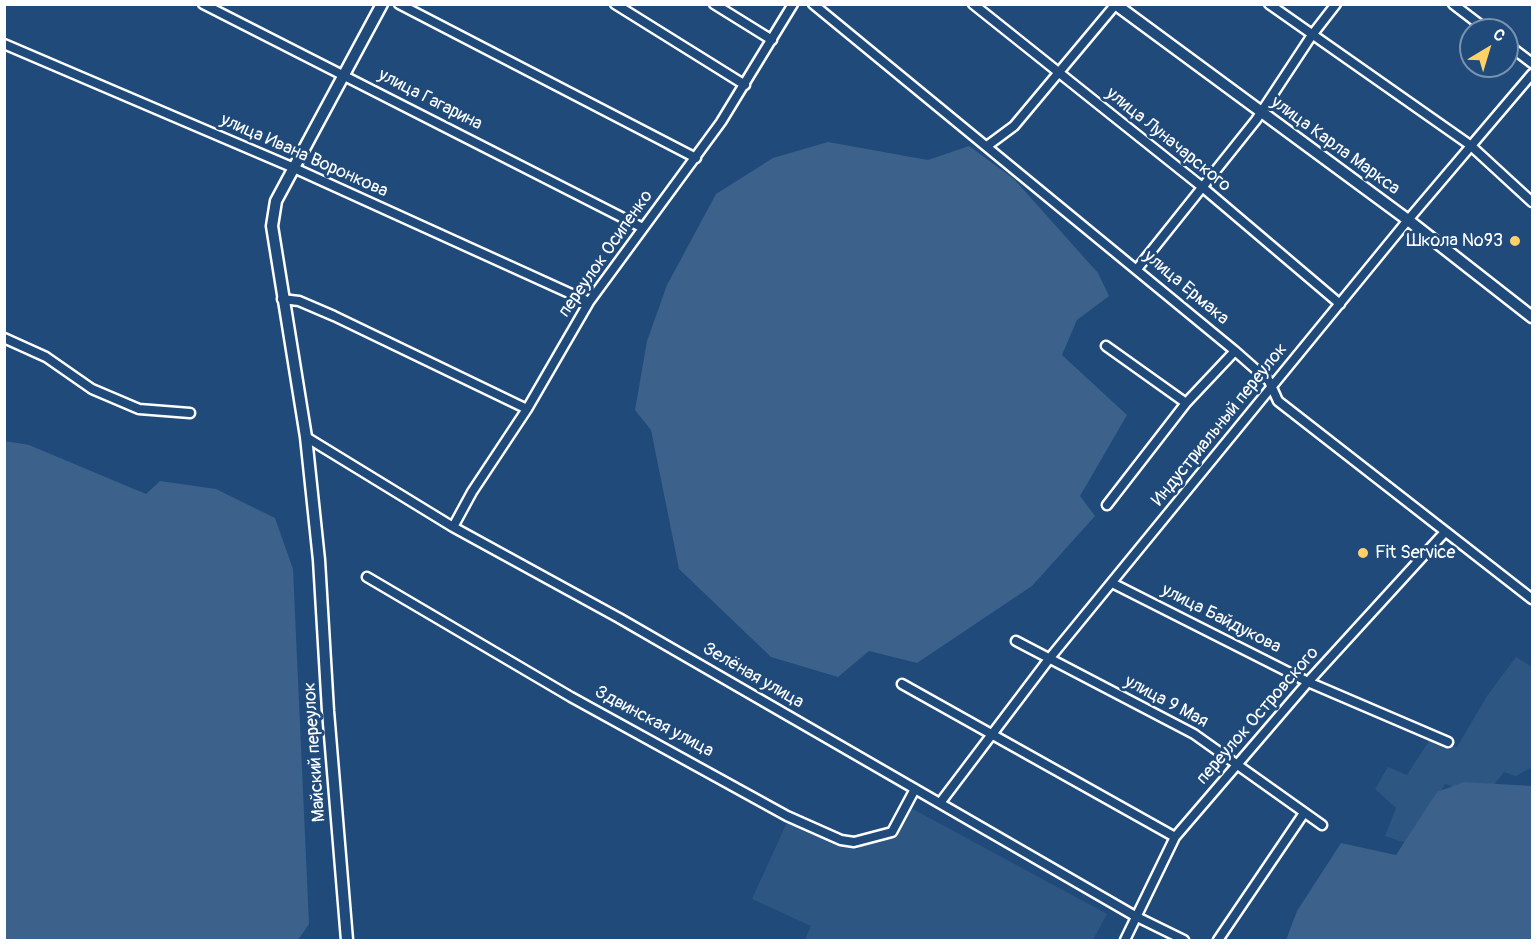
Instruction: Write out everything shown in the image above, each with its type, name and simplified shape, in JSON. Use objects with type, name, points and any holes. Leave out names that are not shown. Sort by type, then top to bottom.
[{"type":"main road","points":[[344,75],[382,4]]},
{"type":"main road","name":"улица Карла Маркса","points":[[1116,5],[1408,220],[1533,317]]},
{"type":"main road","name":"Майский переулок","points":[[344,75],[272,213],[272,226],[306,437],[319,560],[328,711],[347,940]]},
{"type":"street","name":"улица Гагарина","points":[[203,4],[642,227]]},
{"type":"street","points":[[399,4],[696,158]]},
{"type":"street","points":[[615,4],[745,85]]},
{"type":"street","points":[[714,4],[772,40]]},
{"type":"street","name":"переулок Осипенко","points":[[453,527],[472,492],[527,409],[589,302],[642,227],[696,158],[745,85],[792,4]]},
{"type":"street","name":"улица Ермака","points":[[813,4],[1235,351],[1269,381],[1278,401],[1533,599]]},
{"type":"street","name":"улица Луначарского","points":[[973,4],[1201,186],[1340,304]]},
{"type":"street","points":[[1269,4],[1470,145],[1533,202]]},
{"type":"street","points":[[1137,269],[1261,112],[1312,35],[1336,4]]},
{"type":"street","points":[[1453,4],[1472,18]]},
{"type":"street","points":[[987,146],[1014,126],[1116,5]]},
{"type":"street","name":"улица Ивана Воронкова","points":[[4,44],[294,168],[589,302]]},
{"type":"street","points":[[1519,53],[1533,63]]},
{"type":"street","name":"Индустриальный переулок","points":[[940,803],[1049,659],[1272,390],[1470,145],[1533,74]]},
{"type":"street","points":[[282,299],[299,301],[334,316],[527,409]]},
{"type":"street","points":[[4,338],[46,357],[92,389],[130,405],[190,413]]},
{"type":"street","points":[[1106,346],[1186,403]]},
{"type":"street","points":[[1107,505],[1186,403],[1235,351]]},
{"type":"street","name":"Зелёная улица","points":[[306,437],[453,527],[1135,916],[1184,940]]},
{"type":"street","name":"переулок Островского","points":[[1125,940],[1175,837],[1308,682],[1445,532]]},
{"type":"street","name":"Здвинская улица","points":[[367,578],[572,697],[725,779],[787,816],[841,840],[854,843],[892,832],[915,789]]},
{"type":"street","name":"улица Байдукова","points":[[1112,583],[1308,682],[1448,742]]},
{"type":"street","name":"улица 9 Мая","points":[[1016,641],[1194,734],[1322,825]]},
{"type":"street","points":[[902,684],[1175,837]]},
{"type":"street","points":[[1218,940],[1304,813]]},
{"type":"shaded area","points":[[828,142],[928,160],[969,146],[1014,179],[1098,273],[1109,296],[1077,320],[1062,355],[1127,415],[1080,496],[1095,516],[1032,586],[917,663],[869,651],[838,677],[771,657],[679,569],[651,430],[635,410],[647,341],[667,285],[716,194],[773,158]]},
{"type":"shaded area","points":[[5,441],[29,445],[146,494],[160,481],[216,489],[275,518],[293,569],[309,924],[298,940],[5,940]]},
{"type":"shaded area","points":[[1516,657],[1532,667],[1532,767],[1516,776],[1504,772],[1489,791],[1465,790],[1445,784],[1409,844],[1385,836],[1396,808],[1375,789],[1388,767],[1407,775],[1431,738],[1457,747],[1487,696]]},
{"type":"shaded area","points":[[1464,782],[1532,786],[1532,940],[1286,940],[1297,911],[1341,843],[1396,855],[1437,792]]},
{"type":"shaded area","points":[[911,808],[1107,914],[1093,940],[805,940],[811,926],[752,899],[788,820],[857,850],[869,833],[894,839]]},
{"type":"place","name":"Школа №93","points":[[1515,241]]},
{"type":"place","name":"Fit Service","points":[[1363,553]]}]
